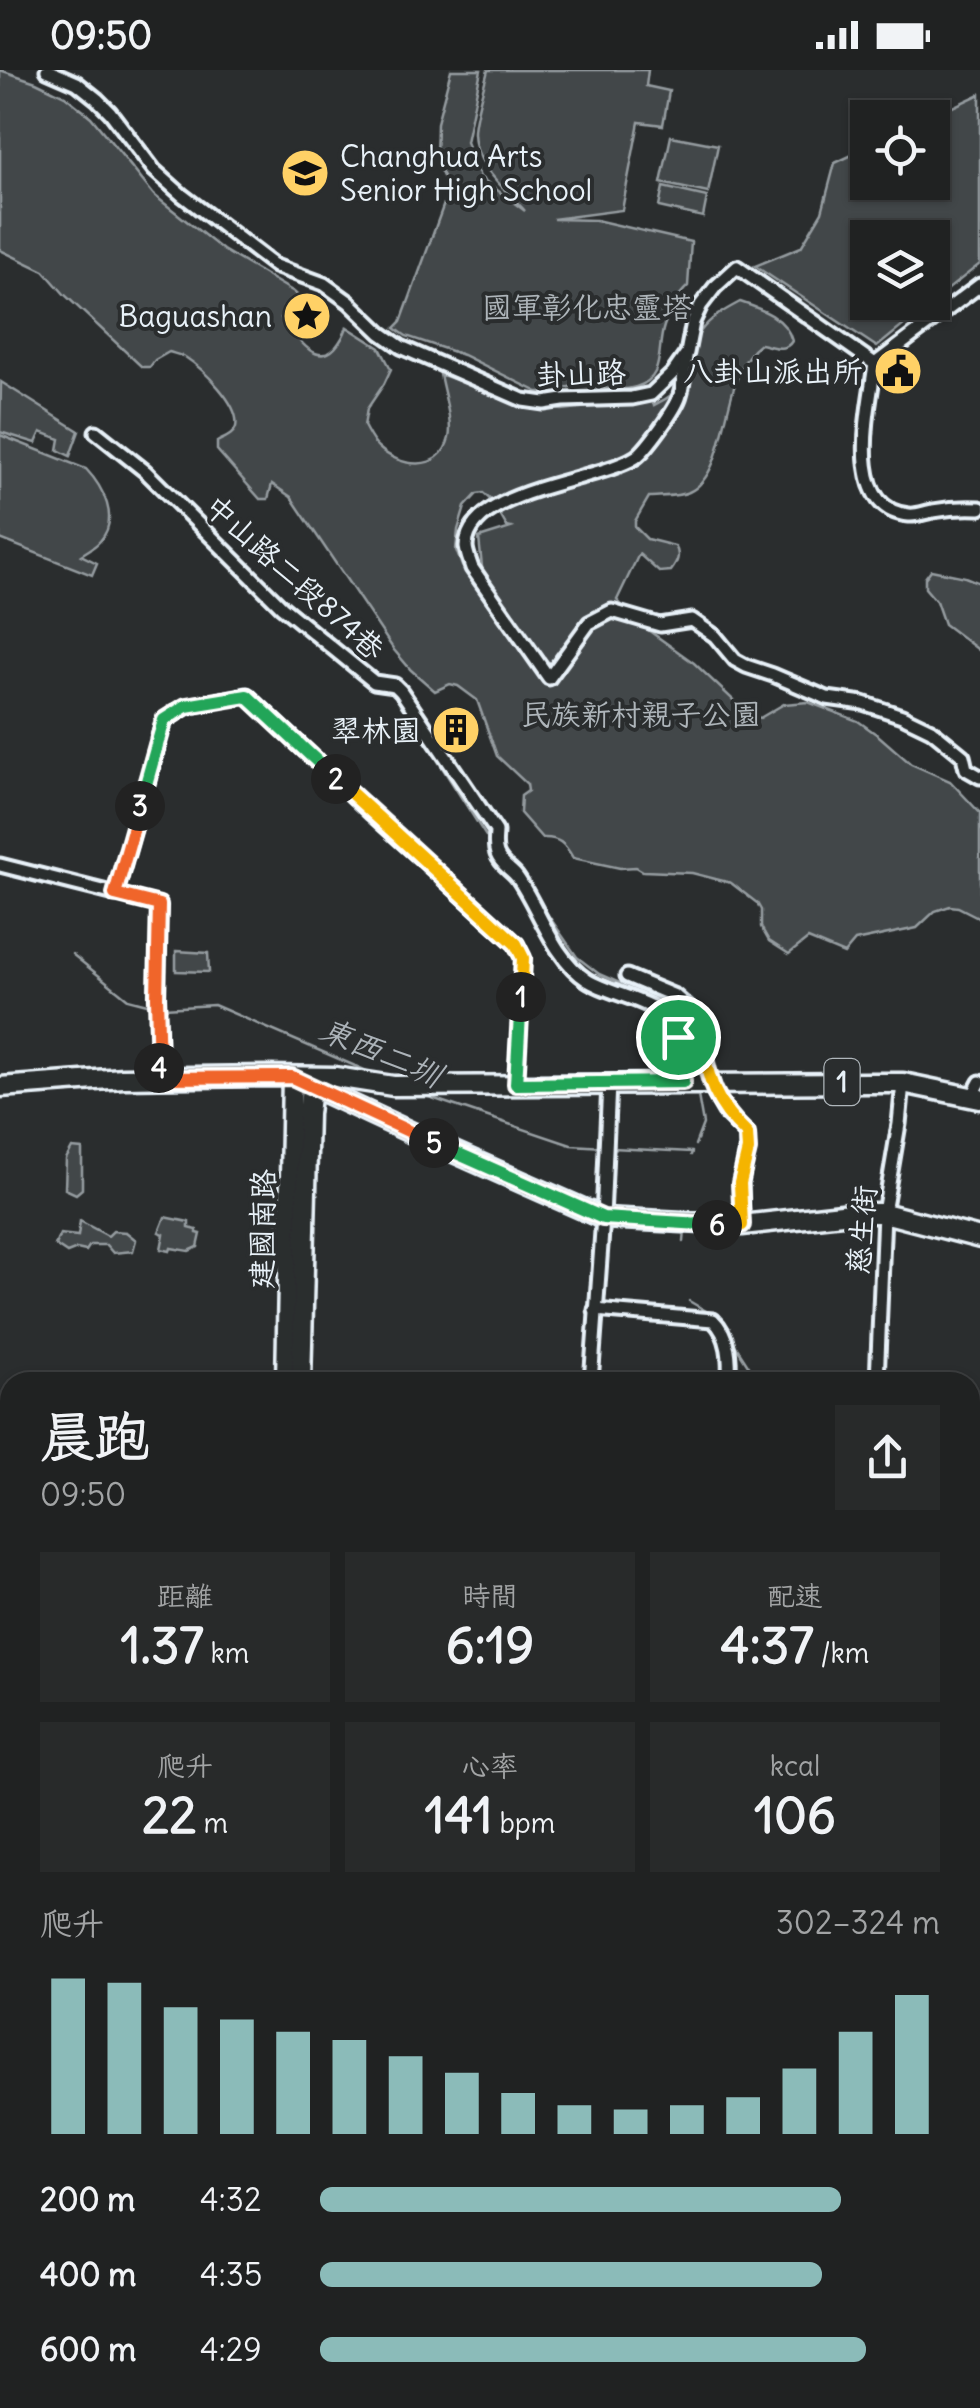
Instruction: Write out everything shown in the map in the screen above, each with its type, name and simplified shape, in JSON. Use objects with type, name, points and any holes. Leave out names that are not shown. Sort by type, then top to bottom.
[{"type":"street","name":"卦山路","points":[[47,70],[77,83],[97,99],[154,170],[274,266],[324,284],[401,346],[524,400],[544,403],[651,394],[673,373],[686,353],[701,306],[737,267],[875,364]]},
{"type":"street","points":[[980,285],[875,364],[864,450],[875,497],[888,508],[909,515],[960,506],[980,508]]},
{"type":"street","points":[[686,353],[680,398],[645,449],[606,470],[492,507],[471,529],[466,547],[472,568],[549,678],[589,623],[612,611],[660,625],[692,620],[746,666],[827,698],[863,704],[931,730],[963,756],[966,769],[980,777]]},
{"type":"street","name":"中山路二段874巷","points":[[96,432],[146,472],[282,606],[366,676],[378,684],[395,686],[492,824],[497,856],[515,874],[540,923],[575,970],[588,981],[665,1016],[678,1037]]},
{"type":"street","points":[[115,894],[164,720],[186,706],[247,696],[516,944],[523,958],[516,1084]]},
{"type":"street","points":[[0,866],[159,905],[160,1078]]},
{"type":"street","points":[[627,976],[675,996],[694,1013],[700,1034],[696,1082]]},
{"type":"street","points":[[700,1034],[678,1037],[696,1082],[747,1134],[748,1150],[740,1183],[742,1225]]},
{"type":"street","name":"1","points":[[0,1088],[160,1078],[335,1077],[401,1086],[903,1083],[977,1093]]},
{"type":"street","points":[[305,1080],[603,1218],[742,1225],[884,1212],[980,1238]]},
{"type":"street","name":"建國南路","points":[[287,1372],[305,1080]]},
{"type":"street","name":"建國南路","points":[[301,1372],[305,1080]]},
{"type":"street","points":[[592,1372],[610,1083]]},
{"type":"street","name":"慈生街","points":[[876,1372],[884,1212],[903,1083]]},
{"type":"street","points":[[595,1310],[713,1320],[726,1339],[729,1372]]},
{"type":"green space","name":"民族新村親子公園","points":[[0,70],[65,96],[91,117],[154,195],[223,250],[294,292],[298,296],[284,307],[281,318],[313,352],[327,353],[335,348],[347,327],[380,348],[391,369],[367,409],[364,426],[376,445],[408,463],[428,462],[437,457],[449,438],[440,374],[523,405],[562,410],[653,400],[654,405],[676,392],[689,378],[697,337],[713,318],[740,302],[772,315],[792,341],[782,348],[760,344],[747,358],[731,398],[720,444],[703,481],[685,494],[649,497],[635,521],[635,527],[647,539],[675,546],[675,565],[671,571],[659,572],[639,554],[617,600],[641,625],[694,663],[748,714],[760,718],[784,704],[808,702],[858,721],[911,764],[950,781],[980,813],[980,918],[950,906],[935,911],[917,928],[855,941],[844,954],[808,939],[789,954],[769,941],[761,927],[757,903],[731,883],[692,873],[643,871],[573,858],[561,842],[542,838],[520,813],[521,796],[528,791],[527,784],[497,756],[477,700],[450,684],[435,691],[411,670],[291,497],[272,484],[268,499],[260,499],[217,450],[217,442],[235,430],[236,418],[227,398],[210,378],[185,357],[169,352],[150,367],[142,367],[44,271],[0,250]],"holes":[[[483,493],[511,528],[479,538],[483,577],[542,677],[462,566],[456,550],[465,507],[477,494]]]},
{"type":"green space","name":"國軍彰化忠靈塔","points":[[451,70],[481,70],[466,142],[480,177],[525,211],[493,176],[475,145],[476,119],[488,70],[648,70],[646,86],[669,91],[663,125],[639,122],[622,210],[553,219],[596,220],[691,242],[688,286],[668,315],[656,370],[645,383],[627,389],[564,388],[556,379],[544,392],[538,392],[463,355],[406,336],[395,328],[401,322],[449,190],[436,161],[437,123]]},
{"type":"green space","points":[[980,94],[980,264],[950,288],[950,220],[850,220],[850,320],[911,320],[877,347],[755,266],[801,247],[822,212],[835,163],[850,156],[850,200],[950,200],[950,108]]},
{"type":"green space","points":[[671,136],[718,145],[708,193],[661,183]]},
{"type":"green space","points":[[663,187],[707,197],[703,217],[659,207]]},
{"type":"green space","points":[[1,382],[79,431],[70,456],[58,450],[60,439],[41,432],[36,443],[0,432]]},
{"type":"green space","points":[[0,435],[86,469],[98,485],[107,504],[109,523],[100,541],[81,555],[97,563],[92,575],[0,539]]},
{"type":"green space","points":[[931,570],[980,583],[980,651],[944,624],[936,601],[925,588],[925,578]]},
{"type":"green space","points":[[176,951],[208,953],[209,972],[176,971]]},
{"type":"green space","points":[[72,1148],[82,1149],[82,1189],[76,1194],[65,1189],[66,1159]]},
{"type":"green space","points":[[165,1217],[189,1222],[189,1228],[201,1234],[198,1247],[189,1251],[161,1249],[164,1234],[159,1232]]},
{"type":"green space","points":[[80,1221],[108,1236],[113,1231],[126,1232],[136,1240],[133,1251],[113,1253],[106,1245],[90,1245],[86,1251],[67,1253],[55,1245],[60,1234],[78,1236]]},
{"type":"waterway","points":[[265,582],[377,676]]},
{"type":"waterway","points":[[394,692],[489,841]]},
{"type":"waterway","points":[[530,889],[577,957],[599,974],[667,1004],[684,1019],[695,1077]]},
{"type":"waterway","name":"東西二圳","points":[[72,954],[128,999],[151,1005]]},
{"type":"waterway","name":"東西二圳","points":[[164,1008],[214,1005],[376,1075]]},
{"type":"waterway","points":[[695,1145],[703,1124],[697,1090]]},
{"type":"waterway","name":"東西二圳","points":[[420,1094],[571,1145],[604,1147]]},
{"type":"waterway","name":"東西二圳","points":[[612,1148],[692,1152],[691,1155]]},
{"type":"waterway","points":[[684,1242],[685,1230]]},
{"type":"waterway","name":"東西二圳","points":[[689,1301],[713,1315]]},
{"type":"waterway","name":"東西二圳","points":[[730,1337],[753,1372]]},
{"type":"place","name":"Changhua Arts Senior High School","points":[[305,173]]},
{"type":"place","name":"Baguashan","points":[[307,316]]},
{"type":"place","name":"八卦山派出所","points":[[898,371]]},
{"type":"place","name":"翠林園","points":[[456,730]]},
{"type":"route","points":[[247,696],[516,944],[523,958],[516,1084],[683,1082],[678,1037],[700,1034],[709,1082],[728,1115],[747,1134],[748,1150],[740,1183],[742,1225],[603,1218],[292,1077],[160,1078],[159,905],[115,894],[164,720],[186,706],[247,696]]}]
